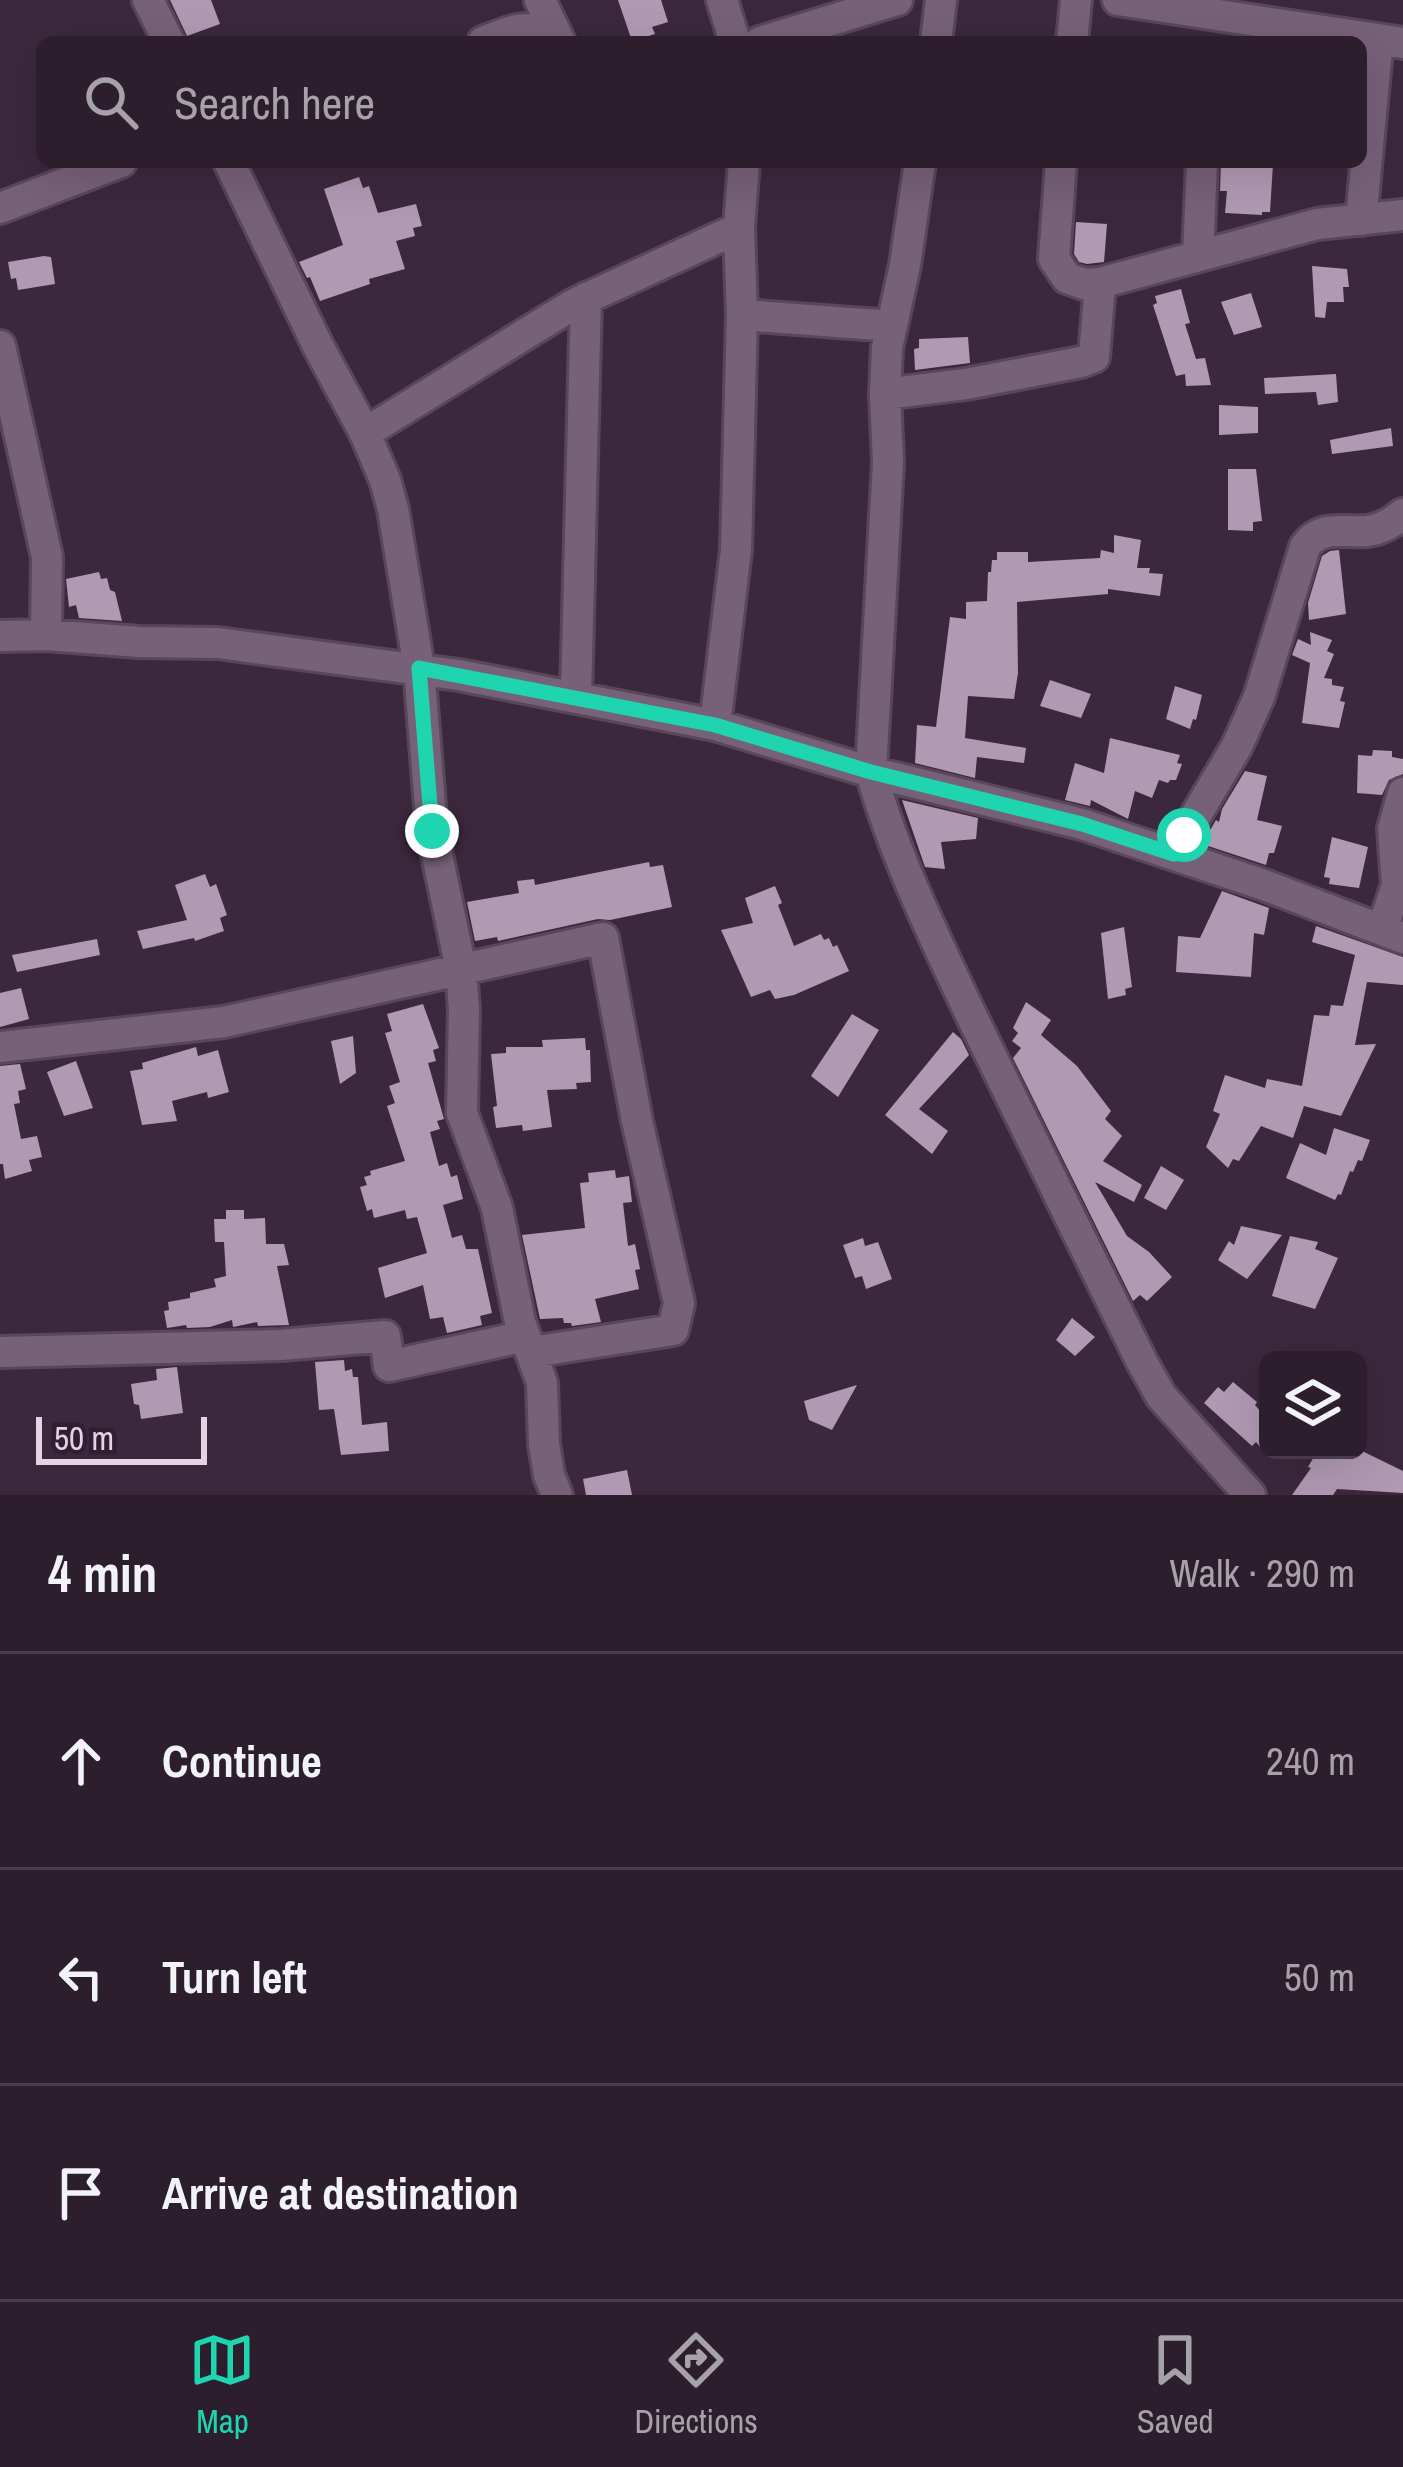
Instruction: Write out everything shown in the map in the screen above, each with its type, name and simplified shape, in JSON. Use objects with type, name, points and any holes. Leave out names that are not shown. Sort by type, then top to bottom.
[{"type":"street","points":[[148,0],[166,36]]},
{"type":"street","points":[[540,0],[555,36]]},
{"type":"street","points":[[722,0],[733,36]]},
{"type":"street","points":[[780,36],[897,0]]},
{"type":"street","points":[[937,36],[941,0]]},
{"type":"street","points":[[1073,36],[1076,0]]},
{"type":"street","points":[[1118,0],[1208,28],[1320,36]]},
{"type":"street","points":[[499,36],[523,27],[550,36]]},
{"type":"street","points":[[1361,220],[1390,41]]},
{"type":"street","points":[[0,208],[105,168]]},
{"type":"street","points":[[232,168],[386,480],[419,668],[432,831],[461,969],[462,1113],[497,1208],[505,1258],[542,1383],[544,1444],[557,1495]]},
{"type":"street","points":[[715,725],[736,550],[744,168]]},
{"type":"street","points":[[919,168],[887,348],[888,462],[871,772],[926,919],[1142,1362],[1161,1396],[1250,1495]]},
{"type":"street","points":[[1061,168],[1054,259],[1067,278],[1084,284],[1317,224],[1403,215]]},
{"type":"street","points":[[1198,256],[1202,168]]},
{"type":"street","points":[[365,433],[586,298],[739,228]]},
{"type":"street","points":[[885,394],[1094,357],[1100,283]]},
{"type":"street","points":[[576,697],[586,298]]},
{"type":"street","points":[[742,315],[892,326]]},
{"type":"street","points":[[0,346],[46,557],[46,635]]},
{"type":"street","points":[[1173,854],[1237,746],[1259,698],[1312,535],[1370,531],[1402,518]]},
{"type":"street","points":[[0,636],[218,643],[419,668],[715,725],[871,772],[1082,824],[1393,934],[1397,885],[1393,829],[1403,794]]},
{"type":"street","points":[[0,1047],[224,1022],[603,938],[637,1121],[679,1304],[674,1330],[528,1344],[389,1366],[386,1336],[281,1345],[0,1352]]},
{"type":"building","points":[[170,0],[211,0],[220,24],[187,36]]},
{"type":"building","points":[[618,0],[661,0],[668,22],[652,27],[655,34],[630,36]]},
{"type":"building","points":[[1221,168],[1273,168],[1270,212],[1225,213],[1227,191],[1220,191]]},
{"type":"building","points":[[359,177],[363,188],[369,186],[378,213],[416,204],[422,226],[413,228],[415,236],[396,241],[405,269],[320,301],[299,262],[343,245],[324,189]]},
{"type":"building","points":[[1076,222],[1107,224],[1104,262],[1079,262],[1074,254]]},
{"type":"building","points":[[51,257],[55,284],[18,290],[8,262]]},
{"type":"building","points":[[1312,266],[1347,269],[1349,287],[1343,287],[1344,302],[1327,302],[1325,318],[1315,317]]},
{"type":"building","points":[[1181,289],[1190,323],[1185,324],[1196,359],[1205,358],[1211,385],[1186,386],[1185,374],[1176,376],[1153,305],[1155,296]]},
{"type":"building","points":[[1251,293],[1262,327],[1234,335],[1221,302]]},
{"type":"building","points":[[968,337],[970,363],[915,370],[914,349],[919,348],[919,339]]},
{"type":"building","points":[[1336,374],[1338,402],[1318,405],[1316,392],[1265,394],[1264,378]]},
{"type":"building","points":[[1219,405],[1258,407],[1258,433],[1219,435]]},
{"type":"building","points":[[1391,428],[1393,446],[1332,454],[1330,440]]},
{"type":"building","points":[[1228,469],[1256,469],[1262,521],[1253,522],[1253,531],[1228,530]]},
{"type":"building","points":[[1114,535],[1141,540],[1137,568],[1163,574],[1160,596],[1108,589],[1108,594],[1017,602],[1014,699],[968,696],[965,738],[1026,748],[1024,763],[977,757],[975,778],[915,763],[917,725],[936,727],[950,617],[966,619],[966,602],[987,601],[988,572],[997,552],[1028,552],[1028,562],[1100,558],[1101,550],[1114,553]]},
{"type":"building","points":[[1339,550],[1346,614],[1309,620],[1308,603],[1322,556]]},
{"type":"building","points":[[99,572],[115,592],[122,621],[79,618],[76,605],[69,607],[66,579]]},
{"type":"building","points":[[1310,632],[1332,640],[1327,651],[1334,654],[1324,678],[1344,687],[1339,728],[1302,723],[1310,663],[1292,655],[1298,639],[1311,645]]},
{"type":"building","points":[[1050,680],[1091,694],[1081,718],[1040,706]]},
{"type":"building","points":[[1175,686],[1202,695],[1190,729],[1166,719]]},
{"type":"building","points":[[1110,738],[1180,755],[1177,763],[1182,764],[1176,780],[1159,780],[1152,798],[1135,791],[1128,819],[1091,800],[1090,806],[1065,800],[1075,763],[1104,773]]},
{"type":"building","points":[[1373,750],[1392,751],[1392,757],[1403,759],[1403,774],[1389,780],[1382,795],[1357,793],[1358,755],[1372,756]]},
{"type":"building","points":[[1245,771],[1267,776],[1257,820],[1282,826],[1266,865],[1202,844]]},
{"type":"building","points":[[902,800],[978,818],[976,839],[941,842],[945,869],[925,867]]},
{"type":"building","points":[[1332,837],[1368,847],[1359,888],[1329,884],[1330,878],[1324,877]]},
{"type":"building","points":[[649,862],[650,867],[663,865],[672,907],[498,941],[497,937],[475,941],[467,902],[519,893],[517,881],[534,879],[535,885]]},
{"type":"building","points":[[205,874],[210,887],[216,884],[227,915],[220,918],[224,931],[143,949],[137,931],[187,920],[175,885]]},
{"type":"building","points":[[775,886],[794,946],[821,934],[833,947],[837,945],[849,971],[794,995],[775,999],[770,990],[751,997],[721,930],[753,923],[745,898]]},
{"type":"building","points":[[1222,891],[1269,908],[1264,935],[1254,933],[1251,977],[1176,972],[1178,936],[1200,938]]},
{"type":"building","points":[[1316,926],[1403,957],[1403,985],[1367,982],[1355,1045],[1376,1044],[1341,1116],[1304,1106],[1293,1138],[1261,1126],[1239,1161],[1233,1159],[1228,1168],[1206,1147],[1220,1114],[1213,1111],[1225,1075],[1265,1088],[1267,1079],[1302,1086],[1314,1015],[1329,1016],[1331,1005],[1343,1006],[1355,955],[1312,942]]},
{"type":"building","points":[[1124,927],[1132,987],[1125,989],[1126,995],[1108,999],[1101,933]]},
{"type":"building","points":[[97,939],[100,955],[17,972],[12,955]]},
{"type":"building","points":[[21,988],[29,1019],[0,1027],[0,993]]},
{"type":"building","points":[[1026,1002],[1051,1020],[1041,1035],[1077,1066],[1111,1111],[1105,1119],[1122,1136],[1103,1161],[1142,1185],[1134,1202],[1095,1182],[1127,1236],[1172,1277],[1147,1301],[1140,1295],[1133,1301],[1013,1058],[1021,1048],[1012,1041],[1018,1033],[1013,1028]]},
{"type":"building","points":[[423,1004],[439,1048],[433,1050],[436,1061],[428,1063],[444,1119],[437,1121],[440,1129],[430,1132],[439,1166],[447,1163],[451,1177],[457,1175],[463,1199],[443,1205],[452,1238],[462,1235],[466,1249],[478,1249],[492,1313],[480,1316],[482,1325],[447,1333],[443,1317],[430,1319],[423,1285],[385,1298],[378,1268],[427,1253],[417,1217],[407,1219],[405,1210],[374,1218],[360,1187],[367,1185],[364,1177],[370,1171],[405,1161],[387,1106],[395,1103],[389,1086],[400,1082],[385,1033],[392,1031],[387,1014]]},
{"type":"building","points":[[852,1014],[879,1030],[838,1097],[811,1076]]},
{"type":"building","points":[[953,1032],[969,1055],[919,1109],[948,1131],[932,1154],[885,1115]]},
{"type":"building","points":[[353,1036],[356,1073],[340,1084],[331,1041]]},
{"type":"building","points":[[585,1038],[591,1082],[576,1083],[577,1089],[547,1090],[552,1127],[496,1128],[491,1054],[506,1053],[506,1047],[543,1047],[542,1040]]},
{"type":"building","points":[[196,1047],[198,1056],[218,1050],[229,1092],[172,1101],[177,1121],[142,1125],[130,1071]]},
{"type":"building","points":[[76,1061],[93,1108],[64,1116],[47,1072]]},
{"type":"building","points":[[20,1064],[26,1089],[18,1091],[20,1103],[14,1104],[21,1139],[37,1136],[42,1157],[29,1160],[32,1171],[5,1179],[0,1164],[0,1066]]},
{"type":"building","points":[[1334,1128],[1370,1140],[1362,1161],[1350,1171],[1335,1200],[1286,1178],[1300,1143],[1326,1155]]},
{"type":"building","points":[[1161,1166],[1184,1180],[1166,1210],[1144,1198]]},
{"type":"building","points":[[615,1170],[616,1178],[629,1176],[632,1202],[623,1203],[628,1246],[635,1244],[640,1269],[635,1270],[639,1289],[595,1299],[601,1322],[572,1326],[563,1318],[540,1319],[522,1235],[585,1228],[580,1183],[589,1182],[588,1173]]},
{"type":"building","points":[[226,1210],[244,1210],[244,1219],[265,1218],[266,1244],[284,1244],[289,1265],[277,1266],[289,1325],[258,1326],[257,1322],[233,1327],[232,1320],[210,1327],[167,1328],[164,1311],[169,1310],[168,1302],[216,1287],[214,1279],[226,1276],[224,1242],[215,1242],[214,1219],[226,1219]]},
{"type":"building","points":[[1241,1226],[1282,1235],[1247,1279],[1218,1260],[1229,1241],[1234,1245]]},
{"type":"building","points":[[1290,1236],[1318,1242],[1315,1249],[1338,1258],[1315,1309],[1272,1296]]},
{"type":"building","points":[[863,1238],[865,1246],[878,1242],[892,1279],[866,1289],[862,1276],[855,1278],[843,1245]]},
{"type":"building","points":[[1072,1318],[1095,1337],[1075,1356],[1056,1340]]},
{"type":"building","points":[[344,1360],[345,1371],[352,1369],[353,1377],[358,1377],[362,1425],[387,1422],[389,1451],[341,1455],[334,1409],[319,1410],[315,1362]]},
{"type":"building","points":[[177,1367],[183,1413],[141,1419],[131,1384],[157,1380],[156,1369]]},
{"type":"building","points":[[1233,1382],[1257,1402],[1259,1446],[1256,1442],[1252,1446],[1204,1403],[1218,1387],[1224,1392]]},
{"type":"building","points":[[857,1385],[832,1430],[809,1420],[804,1401]]},
{"type":"building","points":[[1367,1453],[1403,1471],[1403,1493],[1337,1489],[1333,1495],[1292,1495],[1313,1459],[1367,1459]]},
{"type":"building","points":[[627,1470],[632,1495],[586,1495],[583,1479]]},
{"type":"route","points":[[432,831],[419,668],[715,725],[871,772],[1082,824],[1173,854],[1184,835]]}]
